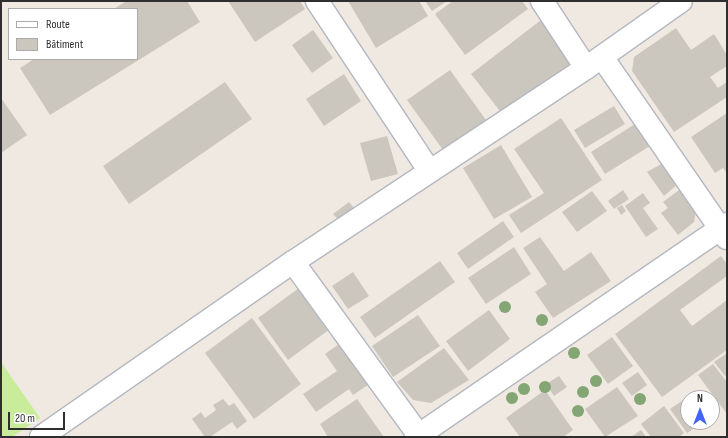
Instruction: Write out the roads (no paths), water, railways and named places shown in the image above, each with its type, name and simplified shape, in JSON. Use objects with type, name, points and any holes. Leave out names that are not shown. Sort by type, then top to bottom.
[{"type":"street","points":[[317,1],[429,170]]},
{"type":"street","points":[[293,262],[418,436],[725,230],[594,62],[542,1]]},
{"type":"street","points":[[41,437],[293,262],[429,170],[594,62],[681,1]]}]
